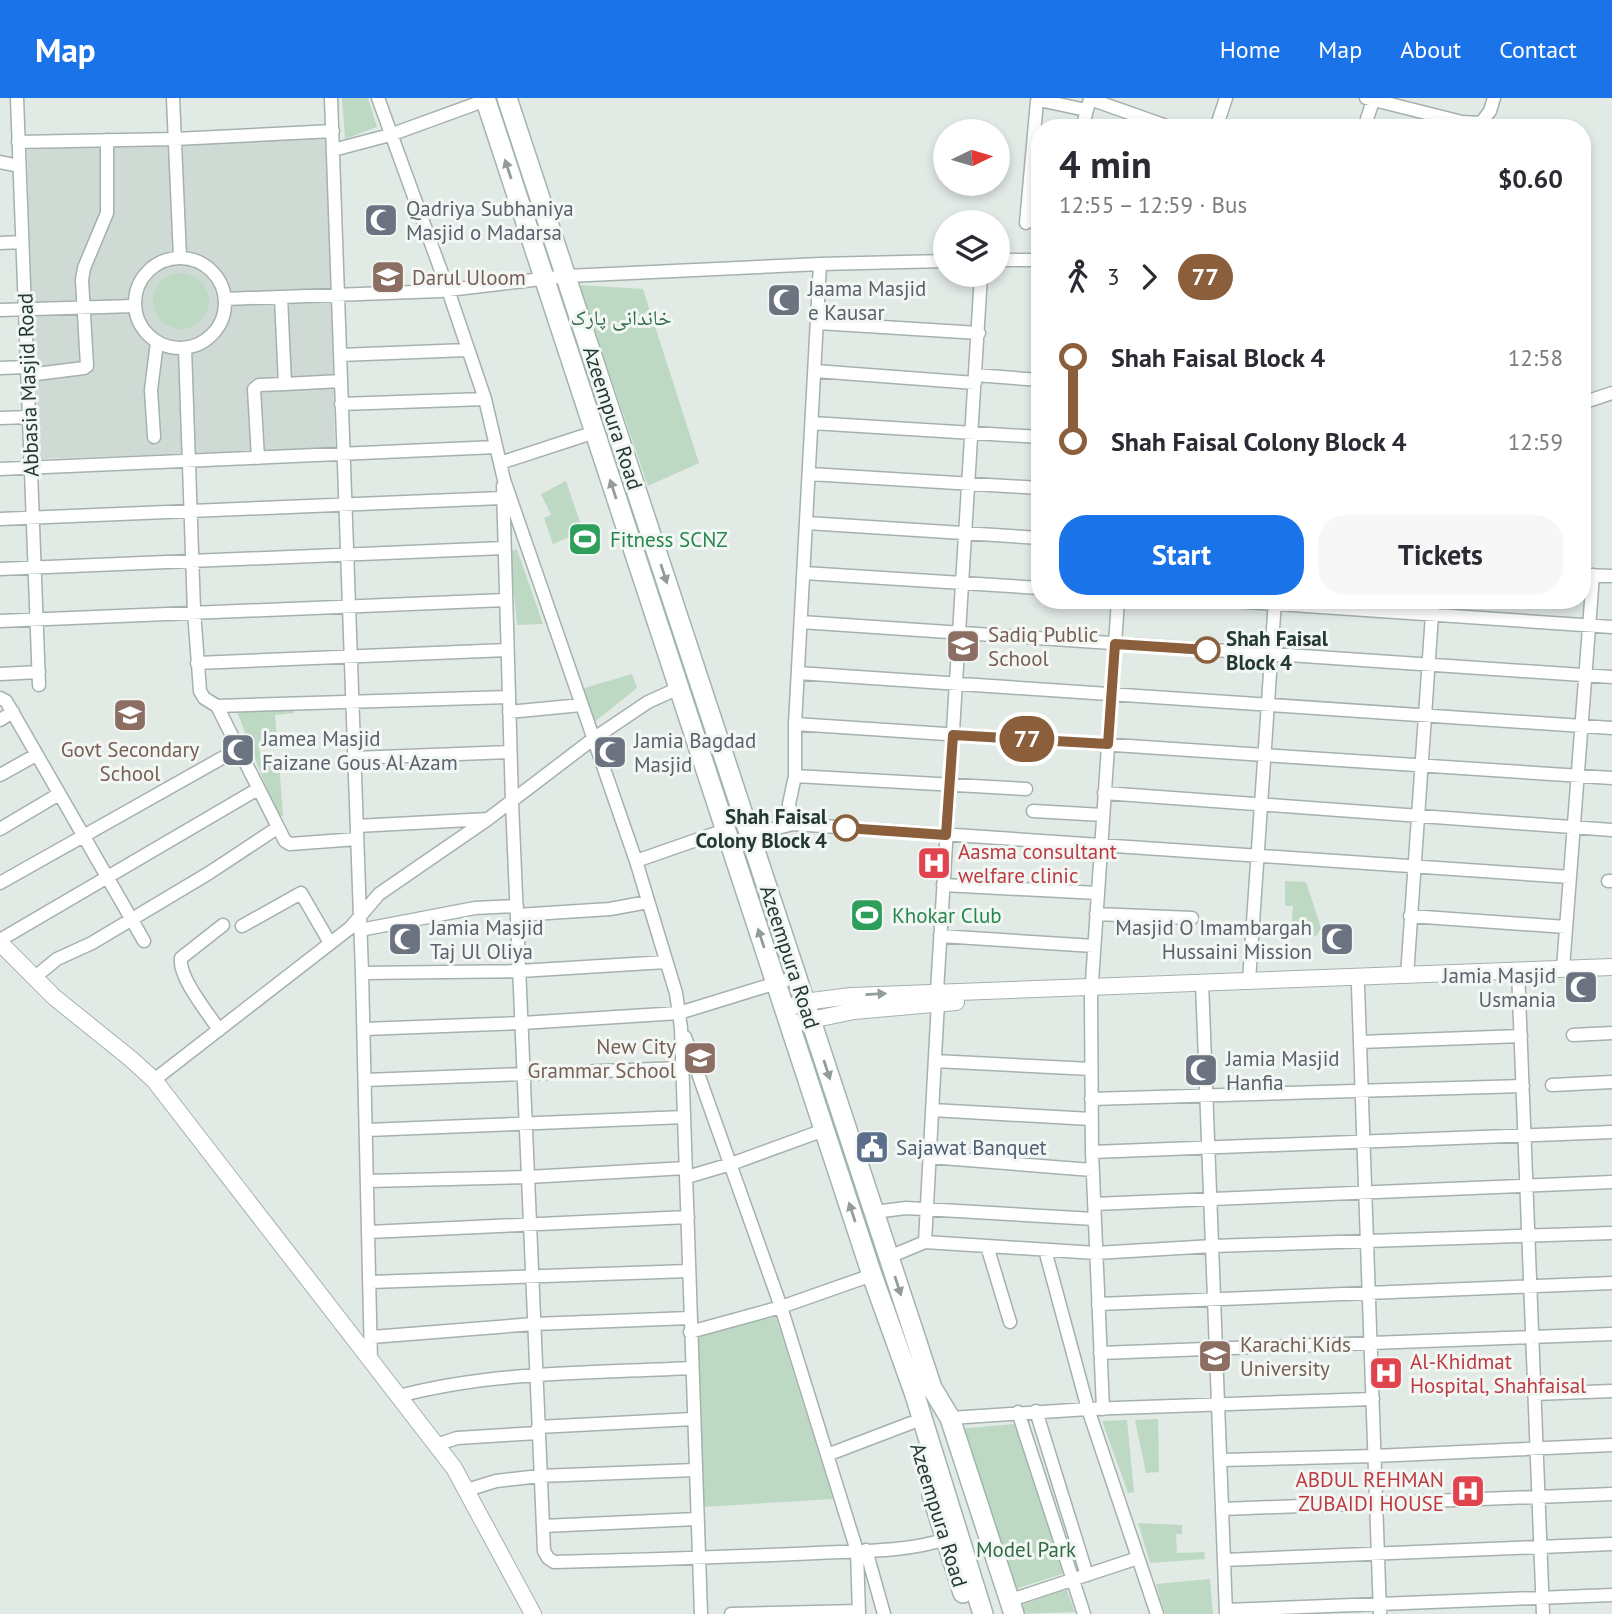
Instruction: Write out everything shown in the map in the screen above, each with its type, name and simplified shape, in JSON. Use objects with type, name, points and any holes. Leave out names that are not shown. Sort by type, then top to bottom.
[{"type":"main road","name":"Azeempura Road","points":[[507,98],[889,1257],[933,1426],[1011,1609]]},
{"type":"main road","name":"Azeempura Road","points":[[485,99],[872,1275],[923,1390],[933,1426],[945,1539],[970,1614]]},
{"type":"main road","points":[[933,1426],[983,1614]]},
{"type":"street","name":"Abbasia Masjid Road","points":[[17,98],[39,685]]},
{"type":"street","points":[[173,98],[180,257]]},
{"type":"street","points":[[331,98],[364,1029],[371,1361]]},
{"type":"street","points":[[378,98],[449,290],[485,399],[504,480],[636,860],[679,1013],[687,1172],[701,1614]]},
{"type":"street","points":[[1483,119],[1490,111],[1494,98]]},
{"type":"street","points":[[333,150],[390,135],[485,99]]},
{"type":"street","points":[[1084,119],[1090,99],[1147,119]]},
{"type":"street","points":[[1218,119],[1222,99]]},
{"type":"street","points":[[1366,119],[1370,99],[1440,119]]},
{"type":"street","points":[[1035,119],[1039,100],[1086,110]]},
{"type":"street","points":[[18,142],[175,139],[333,131]]},
{"type":"street","points":[[0,368],[27,371],[87,366],[81,288],[84,268],[107,213],[107,141]]},
{"type":"street","points":[[0,162],[19,166]]},
{"type":"street","points":[[1026,223],[1031,168]]},
{"type":"street","points":[[0,243],[22,242]]},
{"type":"street","points":[[180,257],[205,265],[222,286],[225,299],[218,326],[210,337],[185,348],[157,342],[146,333],[138,321],[135,306],[136,291],[142,278],[152,267],[162,261],[180,257]]},
{"type":"street","points":[[1010,260],[1031,260]]},
{"type":"street","points":[[225,299],[449,290],[567,276],[933,261]]},
{"type":"street","points":[[793,824],[789,804],[795,776],[795,724],[820,264]]},
{"type":"street","points":[[925,1242],[940,936],[981,287]]},
{"type":"street","points":[[281,297],[285,384]]},
{"type":"street","points":[[0,310],[135,306]]},
{"type":"street","points":[[818,323],[979,333]]},
{"type":"street","points":[[154,437],[151,390],[157,342]]},
{"type":"street","points":[[185,348],[194,611],[200,691],[204,698],[217,706],[285,841],[290,844],[357,832],[488,819]]},
{"type":"street","points":[[340,355],[467,350]]},
{"type":"street","points":[[815,371],[1031,380]]},
{"type":"street","points":[[258,458],[254,389],[259,385],[341,381]]},
{"type":"street","points":[[1591,400],[1612,393]]},
{"type":"street","points":[[341,404],[485,399]]},
{"type":"street","points":[[0,418],[29,417]]},
{"type":"street","points":[[812,423],[1031,436]]},
{"type":"street","points":[[500,463],[595,432]]},
{"type":"street","points":[[0,469],[496,447]]},
{"type":"street","points":[[810,474],[1031,488]]},
{"type":"street","points":[[504,480],[502,498],[510,752],[544,1551],[554,1562],[698,1558],[861,1550],[932,1544],[945,1539]]},
{"type":"street","points":[[0,519],[502,498]]},
{"type":"street","points":[[807,523],[1031,537]]},
{"type":"street","points":[[0,569],[504,548]]},
{"type":"street","points":[[804,573],[1031,587]]},
{"type":"street","points":[[1591,575],[1612,576]]},
{"type":"street","points":[[0,621],[505,600]]},
{"type":"street","points":[[1103,1409],[1091,1152],[1091,991],[1117,609]]},
{"type":"street","points":[[1250,981],[1274,609]]},
{"type":"street","points":[[1354,609],[1612,627]]},
{"type":"street","points":[[1407,976],[1432,609]]},
{"type":"street","points":[[1563,968],[1589,609]]},
{"type":"street","points":[[801,622],[1612,677]]},
{"type":"street","points":[[197,663],[507,650]]},
{"type":"street","points":[[0,674],[39,671]]},
{"type":"street","points":[[798,673],[1612,728]]},
{"type":"street","points":[[360,924],[379,894],[512,802],[593,739],[648,702],[679,688]]},
{"type":"street","points":[[217,706],[509,697]]},
{"type":"street","points":[[0,698],[6,701],[13,712],[144,941]]},
{"type":"street","points":[[509,712],[581,705]]},
{"type":"street","points":[[0,720],[13,712]]},
{"type":"street","points":[[795,724],[1612,778]]},
{"type":"street","points":[[0,883],[238,749]]},
{"type":"street","points":[[354,758],[510,752]]},
{"type":"street","points":[[0,775],[36,754]]},
{"type":"street","points":[[795,776],[1026,789]]},
{"type":"street","points":[[258,789],[0,941],[54,997],[154,1080],[436,1445],[467,1490],[533,1614]]},
{"type":"street","points":[[1104,793],[1612,830]]},
{"type":"street","points":[[0,829],[59,794]]},
{"type":"street","points":[[1033,811],[1103,815]]},
{"type":"street","points":[[750,835],[793,824],[1570,877]]},
{"type":"street","points":[[35,977],[57,959],[92,943],[209,873],[277,828]]},
{"type":"street","points":[[636,860],[725,830]]},
{"type":"street","points":[[943,885],[1098,893]]},
{"type":"street","points":[[242,926],[299,893],[304,895],[330,943]]},
{"type":"street","points":[[154,1080],[330,943],[360,924],[475,908],[517,911],[611,909],[648,902]]},
{"type":"street","points":[[1096,914],[1192,918]]},
{"type":"street","points":[[1410,916],[1566,927]]},
{"type":"street","points":[[219,1030],[184,976],[180,962],[181,958],[223,925]]},
{"type":"street","points":[[940,936],[1094,946]]},
{"type":"street","points":[[362,974],[520,971],[666,962]]},
{"type":"street","points":[[787,1017],[851,996],[938,997],[1202,987],[1357,986],[1519,975],[1563,968],[1612,967]]},
{"type":"street","points":[[1519,975],[1543,1614]]},
{"type":"street","points":[[1202,987],[1250,981],[1407,976],[1612,975]]},
{"type":"street","points":[[364,1029],[679,1013],[796,977]]},
{"type":"street","points":[[1357,986],[1380,1609]]},
{"type":"street","points":[[1202,987],[1226,1612],[1380,1609],[1612,1595]]},
{"type":"street","points":[[681,1028],[781,1307],[827,1455],[884,1614]]},
{"type":"street","points":[[1573,1035],[1612,1032]]},
{"type":"street","points":[[1360,1042],[1521,1036]]},
{"type":"street","points":[[935,1061],[1091,1069]]},
{"type":"street","points":[[365,1080],[682,1068]]},
{"type":"street","points":[[1552,1086],[1612,1082]]},
{"type":"street","points":[[1091,1099],[1523,1086]]},
{"type":"street","points":[[932,1110],[1091,1119]]},
{"type":"street","points":[[367,1130],[684,1117]]},
{"type":"street","points":[[368,1181],[687,1172],[731,1164],[824,1130]]},
{"type":"street","points":[[1091,1152],[1612,1132]]},
{"type":"street","points":[[929,1157],[1092,1170]]},
{"type":"street","points":[[1094,1204],[1612,1182]]},
{"type":"street","points":[[874,1212],[905,1208],[1094,1219]]},
{"type":"street","points":[[369,1232],[688,1217]]},
{"type":"street","points":[[889,1257],[925,1242],[1096,1253],[1612,1233]]},
{"type":"street","points":[[987,1246],[1010,1322]]},
{"type":"street","points":[[1045,1250],[1088,1409],[1157,1614]]},
{"type":"street","points":[[370,1282],[689,1271]]},
{"type":"street","points":[[690,1332],[781,1307],[872,1275]]},
{"type":"street","points":[[1098,1304],[1612,1283]]},
{"type":"street","points":[[372,1337],[534,1324],[690,1318]]},
{"type":"street","points":[[1100,1353],[1612,1334]]},
{"type":"street","points":[[399,1396],[443,1386],[536,1376],[692,1368]]},
{"type":"street","points":[[1534,1394],[1612,1391]]},
{"type":"street","points":[[827,1455],[933,1426],[1017,1412],[1373,1399]]},
{"type":"street","points":[[1036,1411],[1087,1575]]},
{"type":"street","points":[[1017,1412],[1084,1614]]},
{"type":"street","points":[[436,1445],[457,1438],[693,1419]]},
{"type":"street","points":[[1221,1460],[1612,1445]]},
{"type":"street","points":[[467,1490],[496,1481],[540,1476],[695,1470]]},
{"type":"street","points":[[1223,1509],[1612,1494]]},
{"type":"street","points":[[543,1526],[697,1519]]},
{"type":"street","points":[[1224,1560],[1612,1544]]},
{"type":"street","points":[[731,1614],[859,1613],[861,1550]]},
{"type":"street","points":[[1011,1609],[1073,1580],[1138,1559]]},
{"type":"shaded area","points":[[328,135],[335,448],[37,459],[27,150]]},
{"type":"green space","points":[[342,98],[368,98],[377,127],[345,139]]},
{"type":"green space","points":[[176,273],[186,273],[201,281],[207,290],[207,312],[201,321],[186,329],[176,329],[158,317],[153,306],[153,296],[165,278]]},
{"type":"green space","name":"خاندانی پارک","points":[[579,285],[643,289],[699,463],[648,486]]},
{"type":"green space","points":[[566,481],[583,531],[553,544],[544,518],[551,515],[541,494]]},
{"type":"green space","points":[[517,549],[543,624],[517,625],[510,552]]},
{"type":"green space","points":[[632,674],[637,688],[593,723],[581,689]]},
{"type":"green space","points":[[293,706],[294,713],[275,715],[277,743],[259,745],[261,762],[279,761],[283,816],[277,816],[236,709]]},
{"type":"green space","points":[[1285,881],[1306,882],[1321,928],[1316,936],[1291,935],[1293,906],[1285,906]]},
{"type":"green space","points":[[776,1317],[833,1499],[703,1507],[695,1331]]},
{"type":"green space","points":[[1158,1419],[1159,1472],[1146,1473],[1135,1420]]},
{"type":"green space","points":[[1127,1420],[1134,1492],[1128,1493],[1102,1421]]},
{"type":"green space","name":"Model Park","points":[[1014,1424],[1065,1573],[1009,1591],[957,1429]]},
{"type":"green space","points":[[1138,1523],[1182,1525],[1182,1534],[1176,1534],[1177,1553],[1204,1552],[1205,1559],[1150,1563]]},
{"type":"green space","points":[[1210,1579],[1213,1614],[1165,1614],[1156,1584]]},
{"type":"green space","points":[[1066,1588],[1075,1612],[1018,1614],[1015,1607]]},
{"type":"bus line","name":"77","points":[[846,828],[946,835],[953,735],[1108,744],[1115,644],[1207,650]]},
{"type":"place","name":"Qadriya Subhaniya Masjid o Madarsa","points":[[381,220]]},
{"type":"place","name":"Darul Uloom","points":[[388,277]]},
{"type":"place","name":"Jaama Masjid e Kausar","points":[[784,300]]},
{"type":"place","name":"Fitness SCNZ","points":[[585,539]]},
{"type":"place","name":"Sadiq Public School","points":[[963,646]]},
{"type":"place","name":"Shah Faisal Block 4","points":[[1207,650]]},
{"type":"place","name":"Govt Secondary School","points":[[130,715]]},
{"type":"place","name":"Jamea Masjid Faizane Gous Al Azam","points":[[238,750]]},
{"type":"place","name":"Jamia Bagdad Masjid","points":[[610,752]]},
{"type":"place","name":"Shah Faisal Colony Block 4","points":[[846,828]]},
{"type":"place","name":"Aasma consultant welfare clinic","points":[[934,863]]},
{"type":"place","name":"Khokar Club","points":[[867,915]]},
{"type":"place","name":"Jamia Masjid Taj Ul Oliya","points":[[405,939]]},
{"type":"place","name":"Masjid O Imambargah Hussaini Mission","points":[[1337,939]]},
{"type":"place","name":"Jamia Masjid Usmania","points":[[1581,987]]},
{"type":"place","name":"New City Grammar School","points":[[700,1058]]},
{"type":"place","name":"Jamia Masjid Hanfia","points":[[1201,1070]]},
{"type":"place","name":"Sajawat Banquet","points":[[872,1147]]},
{"type":"place","name":"Karachi Kids University","points":[[1215,1356]]},
{"type":"place","name":"Al-Khidmat Hospital, Shahfaisal","points":[[1386,1373]]},
{"type":"place","name":"ABDUL REHMAN ZUBAIDI HOUSE","points":[[1468,1491]]}]
